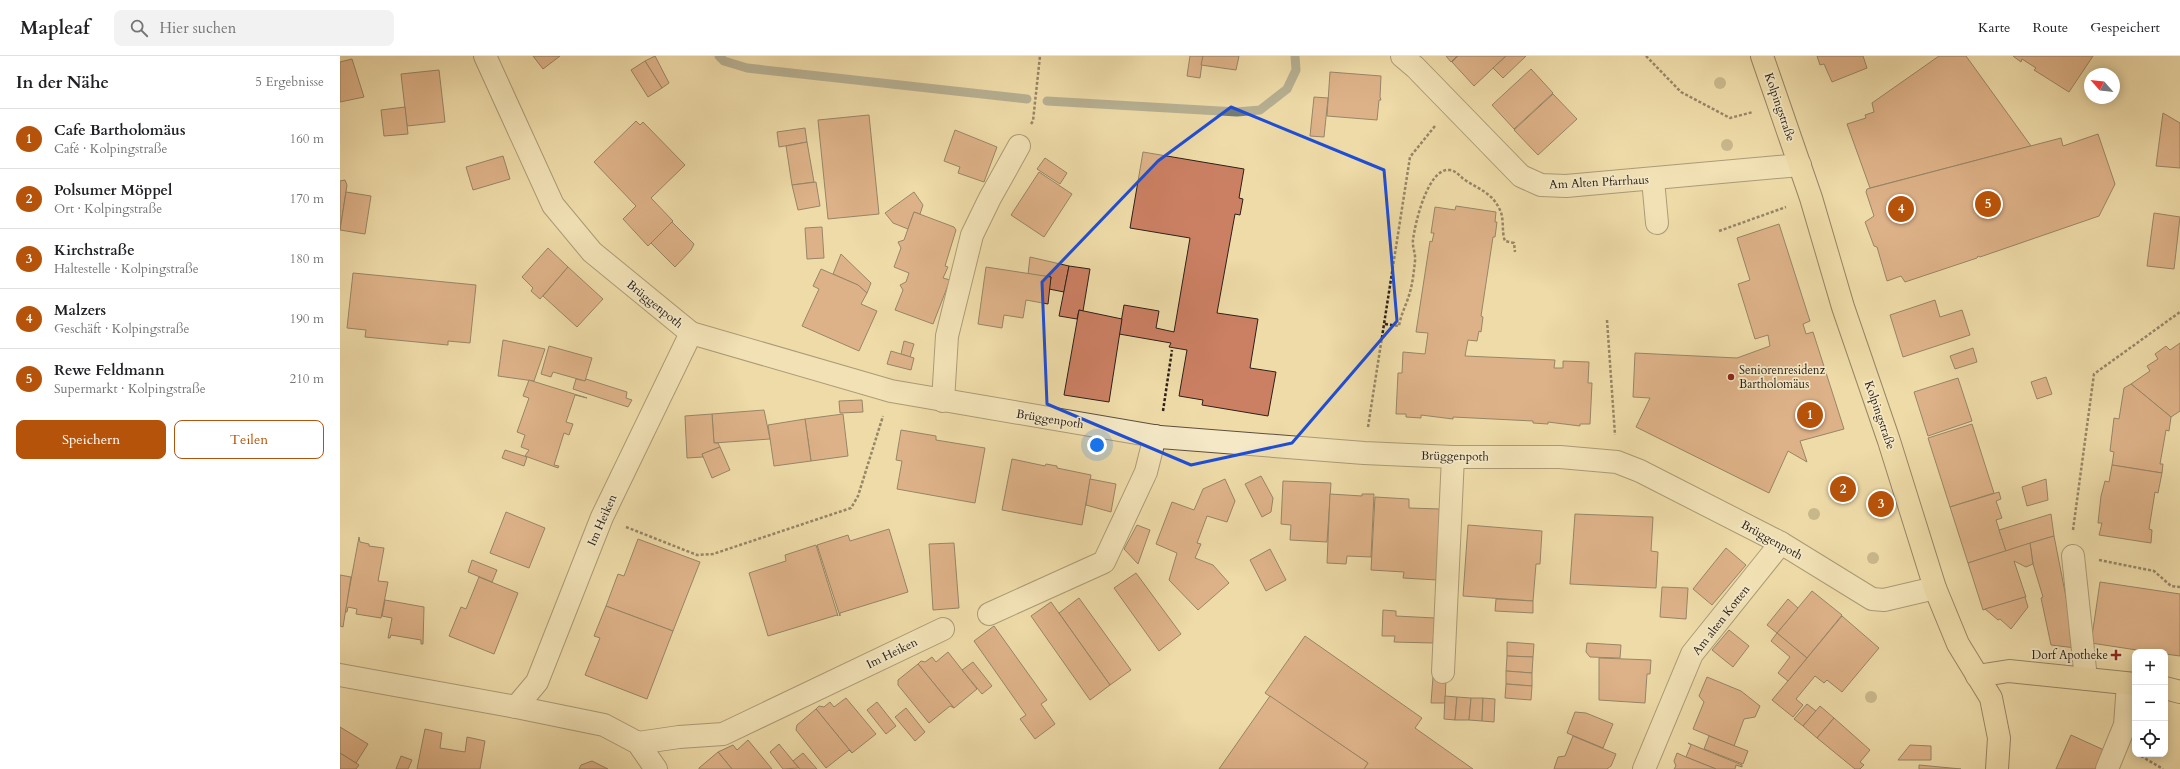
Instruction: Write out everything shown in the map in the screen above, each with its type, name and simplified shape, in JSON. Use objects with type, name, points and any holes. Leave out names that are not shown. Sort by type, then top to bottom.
[{"type":"main road","name":"Kolpingstraße","points":[[1762,56],[1780,104],[1811,198],[1844,307],[1946,619],[1990,698],[1999,738],[1997,769]]},
{"type":"main road","points":[[1977,676],[2009,671],[2131,684]]},
{"type":"main road","points":[[2168,689],[2180,692]]},
{"type":"street","name":"Brüggenpoth","points":[[485,56],[553,205],[592,252],[692,333],[891,391],[1157,437],[1364,453],[1453,457],[1560,457],[1617,462],[1640,471],[1781,543],[1872,599],[1884,600],[1935,588]]},
{"type":"street","name":"Am Alten Pfarrhaus","points":[[1402,56],[1453,105],[1521,176],[1541,185],[1566,186],[1653,180],[1800,165]]},
{"type":"street","points":[[943,401],[947,336],[972,235],[990,198],[1019,146]]},
{"type":"street","points":[[1653,180],[1657,223]]},
{"type":"street","name":"Im Heiken","points":[[516,706],[537,682],[602,517],[692,333]]},
{"type":"street","points":[[989,614],[1104,562],[1146,472],[1157,437]]},
{"type":"street","points":[[1443,672],[1453,457]]},
{"type":"street","name":"Am alten Kotten","points":[[1644,769],[1692,654],[1781,543]]},
{"type":"street","points":[[2073,556],[2086,679]]},
{"type":"street","name":"Im Heiken","points":[[638,743],[679,737],[723,734],[943,629]]},
{"type":"street","points":[[340,675],[516,706],[604,725],[638,743],[656,769]]},
{"type":"street","points":[[2107,769],[2125,726],[2131,684]]},
{"type":"path","points":[[1019,146],[1033,121],[1040,56]]},
{"type":"path","points":[[1646,56],[1681,92],[1730,118],[1780,104]]},
{"type":"path","points":[[1364,453],[1410,157],[1453,105]]},
{"type":"path","points":[[1385,324],[1399,326],[1402,311],[1411,288],[1416,259],[1413,241],[1430,183],[1439,172],[1449,170],[1458,172],[1462,178],[1480,187],[1492,197],[1500,210],[1505,241],[1514,243],[1515,252]]},
{"type":"path","points":[[1719,231],[1811,198]]},
{"type":"path","points":[[2180,312],[2094,374],[2072,520],[2073,556],[2154,571],[2171,586],[2180,587]]},
{"type":"path","points":[[1608,320],[1617,462]]},
{"type":"path","points":[[1157,437],[1172,350]]},
{"type":"path","points":[[602,517],[697,555],[713,554],[851,508],[858,496],[891,391]]},
{"type":"path","points":[[2142,757],[2163,769]]},
{"type":"highlighted area","points":[[1231,107],[1384,170],[1397,321],[1292,443],[1191,465],[1047,404],[1042,282],[1158,161]]},
{"type":"building","points":[[533,56],[560,56],[543,69]]},
{"type":"building","points":[[655,56],[669,83],[662,88],[645,61]]},
{"type":"building","points":[[1190,56],[1203,56],[1200,78],[1187,76]]},
{"type":"building","points":[[1203,56],[1239,56],[1236,70],[1201,65]]},
{"type":"building","points":[[1446,56],[1457,56],[1451,62]]},
{"type":"building","points":[[1458,56],[1506,56],[1474,86],[1452,62]]},
{"type":"building","points":[[1506,56],[1526,56],[1503,78],[1493,68]]},
{"type":"building","points":[[1817,56],[1863,56],[1867,68],[1832,82],[1824,64],[1820,65]]},
{"type":"building","points":[[1939,56],[1966,56],[2031,146],[1870,188],[1847,124],[1866,118],[1865,115],[1874,112],[1872,103]]},
{"type":"building","points":[[2013,56],[2093,56],[2069,92],[2034,70],[2036,68],[2022,59],[2021,62]]},
{"type":"building","points":[[352,59],[364,97],[340,102],[340,62]]},
{"type":"building","points":[[645,61],[662,88],[648,97],[631,70]]},
{"type":"building","points":[[1531,69],[1553,93],[1514,129],[1492,105]]},
{"type":"building","points":[[439,70],[445,122],[407,126],[401,74]]},
{"type":"building","points":[[1330,72],[1381,76],[1381,100],[1379,100],[1377,120],[1327,116]]},
{"type":"building","points":[[1553,94],[1577,119],[1538,155],[1514,130]]},
{"type":"building","points":[[1314,97],[1328,98],[1324,137],[1310,136]]},
{"type":"building","points":[[405,107],[408,134],[384,136],[381,110]]},
{"type":"building","points":[[2163,113],[2180,123],[2180,168],[2156,166]]},
{"type":"building","points":[[869,115],[879,214],[828,219],[818,120]]},
{"type":"building","points":[[636,121],[640,125],[643,122],[685,165],[651,198],[673,221],[648,246],[623,219],[636,206],[594,162]]},
{"type":"building","points":[[805,128],[807,142],[779,147],[777,132]]},
{"type":"building","points":[[955,130],[997,147],[984,182],[958,173],[960,167],[944,161]]},
{"type":"building","points":[[2098,134],[2115,184],[2099,216],[1905,282],[1901,276],[1887,281],[1877,247],[1874,246],[1865,222],[1874,216],[1866,192],[1867,189],[2061,138],[2063,146]]},
{"type":"building","points":[[807,142],[814,182],[792,185],[786,146]]},
{"type":"building","points":[[1143,152],[1244,169],[1239,198],[1243,199],[1240,215],[1235,214],[1217,313],[1258,319],[1250,368],[1276,372],[1268,416],[1202,405],[1203,400],[1179,396],[1187,350],[1169,347],[1171,343],[1119,334],[1124,305],[1159,311],[1156,328],[1174,332],[1190,238],[1130,228]]},
{"type":"building","points":[[503,156],[510,179],[473,190],[466,167]]},
{"type":"building","points":[[1045,158],[1067,173],[1060,184],[1037,169]]},
{"type":"building","points":[[1039,172],[1072,194],[1044,237],[1011,215]]},
{"type":"building","points":[[345,180],[347,185],[340,230],[340,181]]},
{"type":"building","points":[[816,182],[820,206],[798,210],[792,185]]},
{"type":"building","points":[[346,192],[371,196],[365,234],[340,230]]},
{"type":"building","points":[[914,192],[923,205],[920,214],[914,212],[908,229],[893,223],[885,213]]},
{"type":"building","points":[[1456,206],[1496,212],[1495,222],[1497,222],[1495,237],[1493,237],[1481,316],[1483,317],[1481,332],[1479,331],[1477,341],[1468,340],[1465,356],[1555,360],[1554,368],[1563,368],[1563,361],[1589,362],[1588,383],[1592,383],[1590,424],[1580,424],[1580,426],[1548,422],[1548,424],[1533,423],[1533,421],[1453,417],[1453,419],[1421,415],[1421,418],[1406,417],[1406,414],[1396,414],[1398,373],[1402,373],[1403,352],[1425,354],[1428,333],[1416,332],[1430,241],[1432,242],[1434,233],[1431,233],[1435,207],[1455,210]]},
{"type":"building","points":[[914,212],[954,227],[956,230],[945,266],[948,267],[943,278],[950,280],[933,324],[895,310],[903,290],[900,285],[906,282],[909,273],[894,267],[901,248],[898,242],[904,240]]},
{"type":"building","points":[[2154,213],[2180,217],[2174,269],[2147,266]]},
{"type":"building","points":[[672,222],[694,244],[691,250],[675,267],[651,243]]},
{"type":"building","name":"Seniorenresidenz Bartholomäus","points":[[1779,224],[1810,321],[1803,324],[1806,334],[1813,332],[1844,429],[1800,441],[1807,462],[1788,451],[1769,493],[1636,427],[1650,398],[1633,397],[1635,353],[1737,358],[1770,346],[1768,335],[1755,339],[1738,284],[1750,280],[1737,238]]},
{"type":"building","points":[[822,227],[824,258],[807,259],[805,228]]},
{"type":"building","points":[[548,248],[568,267],[540,299],[531,291],[533,288],[522,277]]},
{"type":"building","points":[[841,254],[871,283],[867,293],[858,285],[833,274]]},
{"type":"building","points":[[1030,257],[1069,266],[1064,292],[1049,289],[1051,277],[1028,274]]},
{"type":"building","points":[[1069,266],[1090,269],[1083,311],[1079,310],[1077,319],[1059,316]]},
{"type":"building","points":[[568,267],[603,299],[577,327],[543,296]]},
{"type":"building","points":[[986,267],[1051,277],[1048,304],[1026,300],[1023,318],[1004,315],[1002,328],[978,324]]},
{"type":"building","points":[[821,269],[858,285],[867,293],[861,304],[877,311],[859,351],[802,326],[819,289],[813,286]]},
{"type":"building","points":[[353,273],[476,285],[470,343],[448,341],[448,345],[365,337],[366,330],[347,328]]},
{"type":"building","points":[[1935,300],[1940,317],[1962,310],[1970,335],[1903,357],[1890,315]]},
{"type":"building","points":[[1079,310],[1122,319],[1109,402],[1064,395]]},
{"type":"building","points":[[503,340],[545,349],[534,381],[498,376]]},
{"type":"building","points":[[904,341],[914,344],[910,357],[901,354]]},
{"type":"building","points":[[2180,343],[2180,411],[2171,417],[2131,384],[2150,371],[2147,366],[2158,359],[2155,354],[2166,346],[2170,350]]},
{"type":"building","points":[[549,346],[592,358],[585,381],[553,372],[551,377],[541,374]]},
{"type":"building","points":[[1973,348],[1977,362],[1955,369],[1950,356]]},
{"type":"building","points":[[891,351],[914,358],[911,370],[887,364]]},
{"type":"building","points":[[2046,377],[2052,394],[2037,399],[2031,382]]},
{"type":"building","points":[[1958,378],[1972,421],[1928,436],[1914,392]]},
{"type":"building","points":[[576,379],[585,381],[586,379],[627,392],[626,398],[632,400],[628,407],[573,389]]},
{"type":"building","points":[[529,380],[587,398],[575,395],[566,422],[573,424],[569,435],[564,433],[554,465],[559,466],[558,468],[525,456],[529,450],[521,447],[525,435],[517,432],[529,398],[523,396]]},
{"type":"building","points":[[2131,384],[2171,417],[2169,431],[2166,430],[2160,464],[2163,464],[2162,473],[2112,465],[2114,452],[2110,451],[2114,418],[2119,419],[2124,388]]},
{"type":"building","points":[[862,400],[863,412],[840,413],[839,401]]},
{"type":"building","points":[[764,410],[770,439],[714,443],[712,414]]},
{"type":"building","points":[[712,414],[714,443],[718,443],[720,447],[702,454],[703,457],[687,458],[685,416]]},
{"type":"building","points":[[843,414],[848,456],[811,461],[805,419]]},
{"type":"building","points":[[805,419],[811,461],[774,466],[768,425]]},
{"type":"building","points":[[1972,424],[1994,493],[1950,507],[1928,438]]},
{"type":"building","points":[[901,430],[936,436],[936,440],[985,448],[975,503],[897,489],[902,461],[896,460]]},
{"type":"building","points":[[720,447],[730,470],[712,478],[702,454]]},
{"type":"building","points":[[505,450],[527,457],[524,466],[502,458]]},
{"type":"building","points":[[1012,459],[1045,466],[1046,464],[1057,466],[1057,468],[1091,475],[1082,525],[1002,510]]},
{"type":"building","points":[[2112,465],[2162,473],[2158,493],[2155,492],[2149,529],[2152,530],[2151,543],[2099,535],[2102,523],[2098,523],[2101,496],[2105,481],[2109,482]]},
{"type":"building","points":[[1261,476],[1273,498],[1271,512],[1262,517],[1245,484]]},
{"type":"building","points":[[1090,479],[1116,484],[1111,512],[1086,505]]},
{"type":"building","points":[[1225,479],[1235,501],[1227,522],[1207,516],[1197,543],[1201,544],[1195,558],[1213,565],[1229,583],[1198,610],[1169,580],[1177,553],[1156,544],[1172,502],[1194,510],[1203,489]]},
{"type":"building","points":[[2046,479],[2048,500],[2027,506],[2022,487]]},
{"type":"building","points":[[1283,481],[1331,483],[1327,542],[1290,540],[1291,525],[1281,524]]},
{"type":"building","points":[[1999,492],[2001,499],[1996,501],[2002,518],[1996,520],[2006,551],[1968,563],[1950,507]]},
{"type":"building","points":[[1330,494],[1362,496],[1362,494],[1374,494],[1371,557],[1347,556],[1346,564],[1327,563]]},
{"type":"building","points":[[1375,497],[1409,499],[1409,508],[1441,509],[1437,580],[1403,578],[1404,572],[1371,570]]},
{"type":"building","points":[[506,512],[545,528],[529,568],[490,553]]},
{"type":"building","points":[[1575,514],[1653,517],[1651,551],[1658,552],[1656,588],[1570,584]]},
{"type":"building","points":[[2051,514],[2054,536],[2006,551],[1999,530]]},
{"type":"building","points":[[1137,525],[1150,530],[1138,564],[1124,549]]},
{"type":"building","points":[[1468,525],[1542,531],[1540,564],[1536,564],[1533,601],[1463,596]]},
{"type":"building","points":[[889,529],[908,592],[840,613],[840,616],[817,545],[848,535],[850,541]]},
{"type":"building","points":[[2054,536],[2076,648],[2051,645],[2041,598],[2043,597],[2033,564],[2030,543]]},
{"type":"building","points":[[359,537],[360,542],[369,544],[369,546],[384,548],[378,581],[388,582],[381,618],[356,614],[357,609],[348,607],[347,612],[345,612]]},
{"type":"building","points":[[638,539],[700,562],[673,631],[606,606],[618,574],[624,576]]},
{"type":"building","points":[[954,543],[959,608],[933,610],[929,544]]},
{"type":"building","points":[[2030,543],[2033,564],[2026,567],[2014,561],[2026,597],[1983,610],[1968,563]]},
{"type":"building","points":[[816,545],[838,616],[837,615],[768,636],[749,573],[786,561],[785,555]]},
{"type":"building","points":[[1726,548],[1746,565],[1712,605],[1693,589]]},
{"type":"building","points":[[1270,549],[1286,580],[1266,591],[1250,560]]},
{"type":"building","points":[[472,560],[497,570],[492,582],[468,572]]},
{"type":"building","points":[[1136,573],[1181,634],[1159,651],[1114,588]]},
{"type":"building","points":[[340,575],[351,577],[343,627],[340,626]]},
{"type":"building","points":[[479,577],[518,593],[494,654],[449,636],[461,607],[466,609]]},
{"type":"building","points":[[2100,582],[2180,594],[2180,656],[2168,654],[2168,649],[2132,649],[2091,643]]},
{"type":"building","points":[[1662,587],[1688,588],[1686,619],[1660,617]]},
{"type":"building","points":[[1812,591],[1842,615],[1807,658],[1777,633]]},
{"type":"building","points":[[2025,597],[2028,607],[2011,629],[2000,619],[1998,620],[1985,609]]},
{"type":"building","points":[[1079,598],[1131,670],[1110,685],[1059,613]]},
{"type":"building","points":[[1496,599],[1533,601],[1533,613],[1495,611]]},
{"type":"building","points":[[1788,599],[1798,608],[1777,633],[1767,625]]},
{"type":"building","points":[[385,600],[424,607],[423,644],[421,644],[421,640],[391,635],[390,638],[388,638],[392,618],[382,616]]},
{"type":"building","points":[[1051,602],[1110,685],[1090,700],[1031,616]]},
{"type":"building","points":[[606,606],[673,631],[647,699],[585,675],[600,638],[594,636]]},
{"type":"building","points":[[1383,610],[1396,611],[1396,616],[1435,618],[1433,643],[1394,642],[1395,636],[1382,636]]},
{"type":"building","points":[[1842,616],[1879,648],[1842,692],[1827,680],[1824,683],[1815,676],[1796,699],[1803,705],[1793,717],[1772,700]]},
{"type":"building","points":[[994,626],[1047,700],[1041,704],[1055,724],[1035,739],[1020,719],[1026,715],[974,641]]},
{"type":"building","points":[[1729,630],[1749,646],[1733,667],[1712,650]]},
{"type":"building","points":[[1777,633],[1807,658],[1788,681],[1778,673],[1790,657],[1771,641]]},
{"type":"building","points":[[1305,636],[1422,718],[1415,728],[1473,769],[1364,769],[1368,763],[1265,693]]},
{"type":"building","points":[[1507,642],[1534,644],[1533,657],[1507,656]]},
{"type":"building","points":[[1587,643],[1621,645],[1620,658],[1590,657],[1586,652]]},
{"type":"building","points":[[948,652],[977,689],[954,708],[918,664],[921,661],[925,662],[932,657],[936,662]]},
{"type":"building","points":[[1507,656],[1533,657],[1532,673],[1506,671]]},
{"type":"building","points":[[1599,658],[1651,660],[1650,674],[1647,674],[1645,703],[1599,700]]},
{"type":"building","points":[[973,662],[992,686],[982,694],[962,670]]},
{"type":"building","points":[[918,664],[954,708],[950,706],[929,723],[898,685],[898,680]]},
{"type":"building","points":[[1506,671],[1532,673],[1532,686],[1506,684]]},
{"type":"building","points":[[1433,677],[1446,678],[1445,703],[1431,703]]},
{"type":"building","points":[[1707,677],[1741,691],[1760,706],[1755,717],[1744,719],[1734,746],[1693,729],[1704,702],[1699,696]]},
{"type":"building","points":[[1506,684],[1532,686],[1531,700],[1505,698]]},
{"type":"building","points":[[1270,696],[1368,763],[1364,769],[1219,769]]},
{"type":"building","points":[[1445,696],[1457,697],[1455,720],[1444,719]]},
{"type":"building","points":[[1457,697],[1471,698],[1469,720],[1455,720]]},
{"type":"building","points":[[846,698],[876,734],[852,753],[816,709],[819,706],[824,707],[830,702],[834,707]]},
{"type":"building","points":[[1471,698],[1483,698],[1482,721],[1469,720]]},
{"type":"building","points":[[1483,698],[1495,699],[1494,722],[1482,721]]},
{"type":"building","points":[[877,702],[896,726],[886,734],[867,710]]},
{"type":"building","points":[[1807,704],[1816,711],[1803,726],[1794,719]]},
{"type":"building","points":[[1820,706],[1834,718],[1817,738],[1803,726]]},
{"type":"building","points":[[906,708],[925,732],[915,741],[895,717]]},
{"type":"building","points":[[816,709],[852,753],[849,750],[826,768],[796,730],[797,725]]},
{"type":"building","points":[[1575,712],[1586,713],[1613,724],[1603,748],[1567,733]]},
{"type":"building","points":[[1834,718],[1870,750],[1860,762],[1864,765],[1860,769],[1855,769],[1817,738]]},
{"type":"building","points":[[340,727],[368,744],[356,763],[340,753]]},
{"type":"building","points":[[425,729],[442,733],[440,748],[465,752],[467,737],[485,741],[480,769],[417,769]]},
{"type":"building","points":[[2071,735],[2104,750],[2096,769],[2056,769]]},
{"type":"building","points":[[1573,736],[1616,754],[1611,766],[1607,769],[1554,769],[1558,757],[1565,756]]},
{"type":"building","points":[[1709,736],[1748,751],[1743,764],[1704,749]]},
{"type":"building","points":[[748,740],[772,769],[732,769],[718,752],[733,745],[737,750]]},
{"type":"building","points":[[1688,743],[1742,765],[1742,767],[1736,765],[1735,769],[1716,769],[1686,757],[1691,745]]},
{"type":"building","points":[[779,744],[799,768],[783,769],[770,752]]},
{"type":"building","points":[[1910,745],[1931,746],[1931,760],[1898,760]]},
{"type":"building","points":[[718,752],[732,769],[699,769],[699,768]]},
{"type":"building","points":[[340,753],[359,765],[356,769],[340,769]]},
{"type":"building","points":[[803,753],[817,769],[800,769],[793,761]]},
{"type":"building","points":[[1677,753],[1716,769],[1674,769],[1676,766],[1674,761]]},
{"type":"building","points":[[401,756],[412,760],[408,769],[396,769]]},
{"type":"building","points":[[592,761],[608,769],[579,769],[581,765]]},
{"type":"building","points":[[1919,765],[1961,769],[1919,769]]},
{"type":"waterway","points":[[719,56],[724,61],[747,68],[1027,99]]},
{"type":"waterway","points":[[1047,101],[1237,112],[1260,110],[1287,89],[1296,70],[1295,56]]},
{"type":"place","name":"Rewe Feldmann","points":[[1988,204]]},
{"type":"place","name":"Malzers","points":[[1901,209]]},
{"type":"place","name":"Seniorenresidenz Bartholomäus","points":[[1731,377]]},
{"type":"place","name":"Cafe Bartholomäus","points":[[1810,415]]},
{"type":"place","name":"Polsumer Möppel","points":[[1843,489]]},
{"type":"place","name":"Kirchstraße","points":[[1881,504]]},
{"type":"place","name":"Dorf Apotheke","points":[[2116,655]]}]
